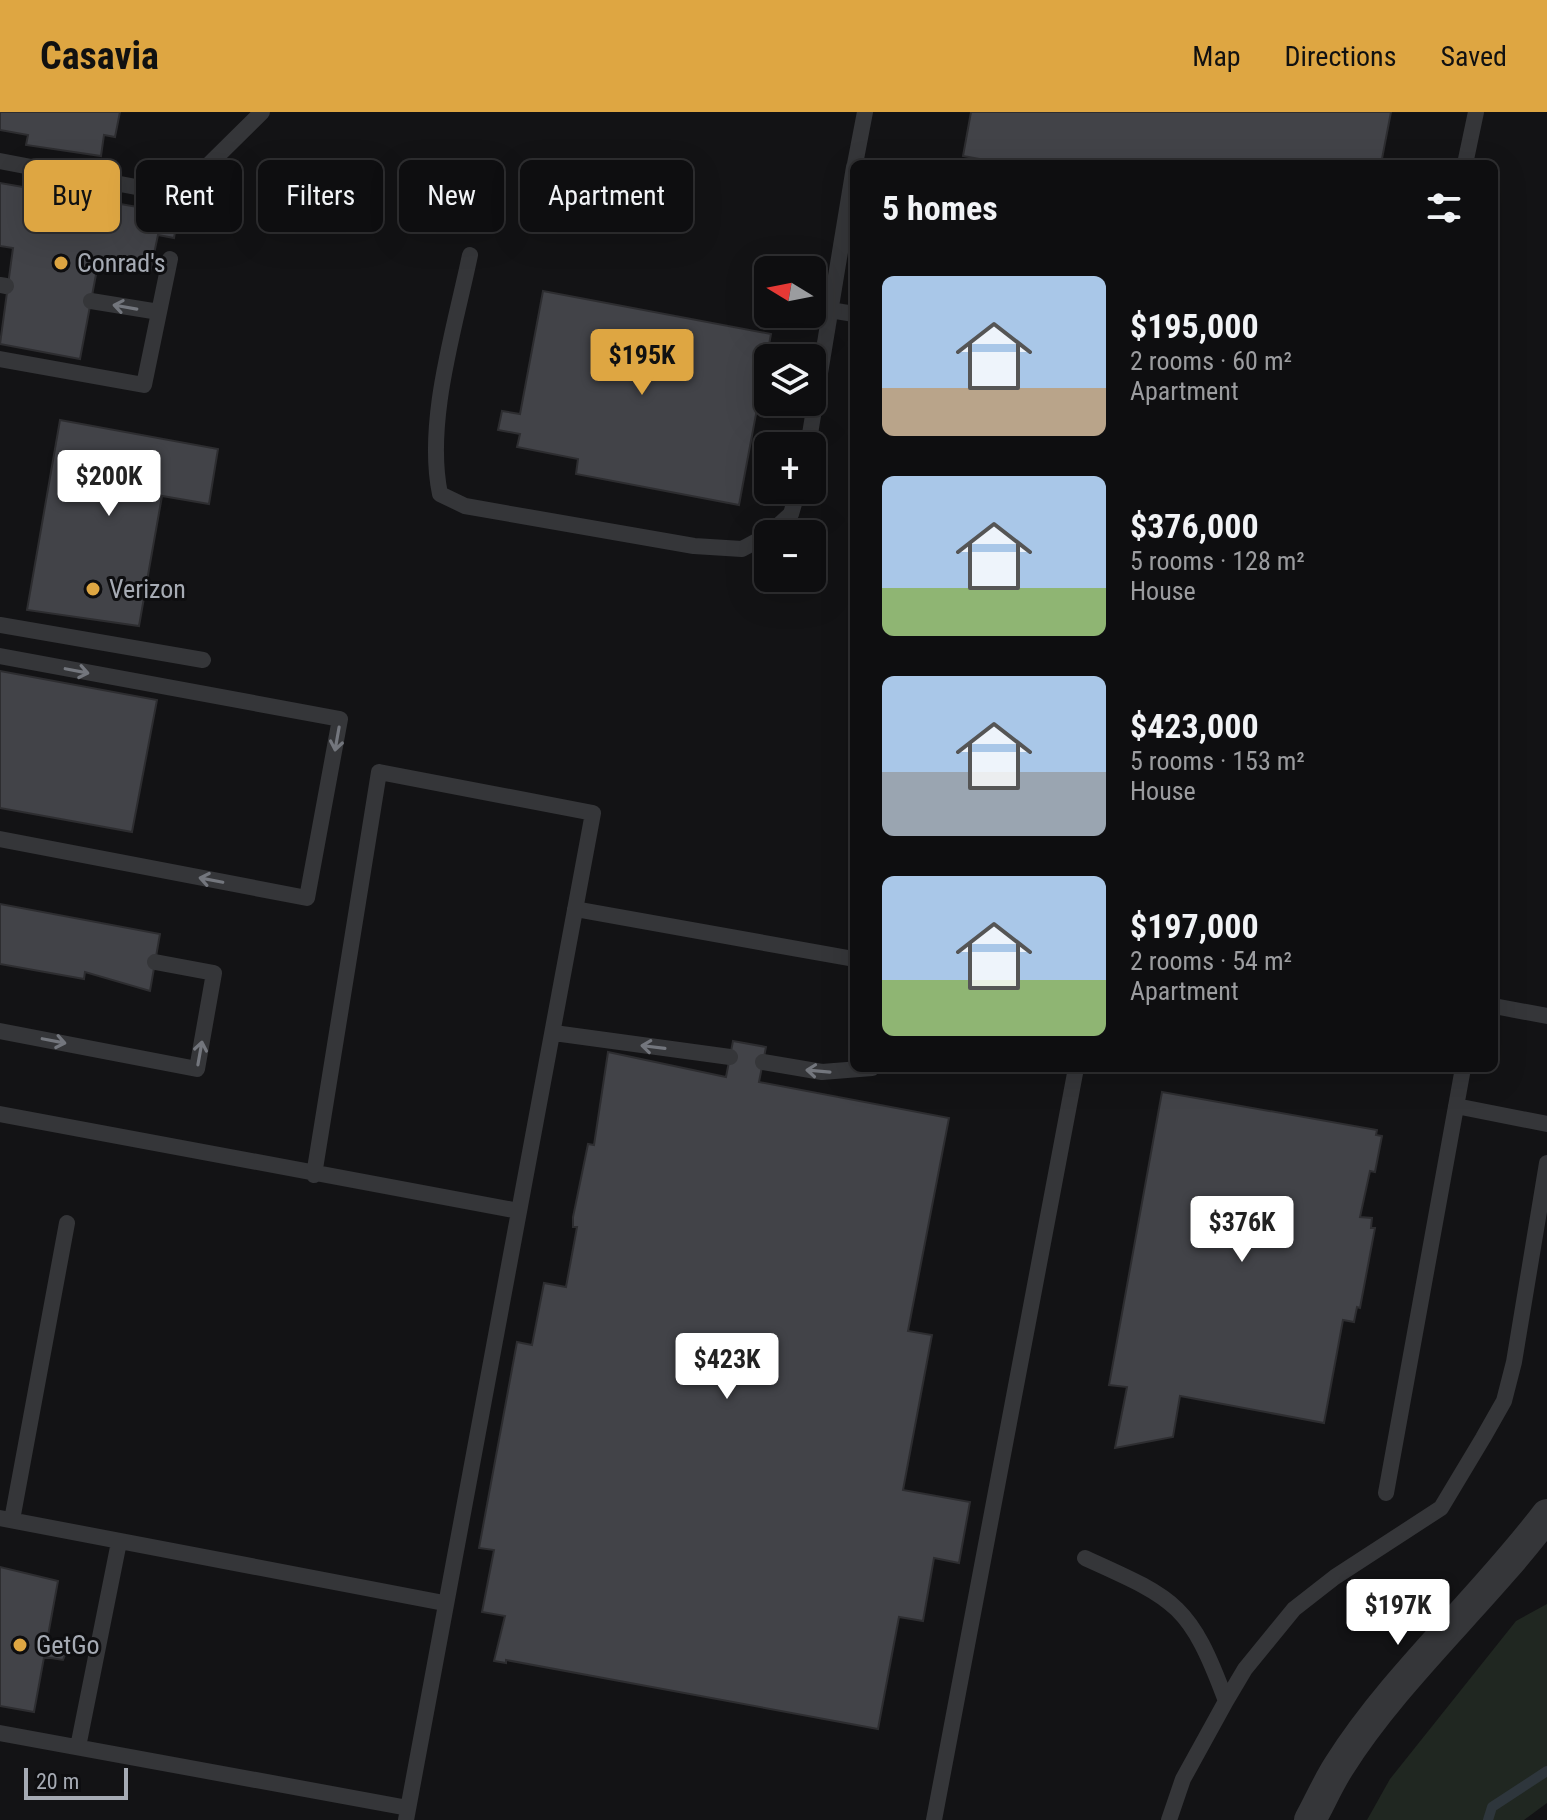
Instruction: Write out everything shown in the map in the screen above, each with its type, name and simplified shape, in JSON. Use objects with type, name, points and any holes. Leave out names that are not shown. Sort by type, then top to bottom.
[{"type":"street","points":[[1310,1820],[1340,1765],[1373,1721],[1510,1564],[1547,1515]]},
{"type":"lane","points":[[0,161],[178,195],[262,112]]},
{"type":"lane","points":[[855,160],[865,112]]},
{"type":"lane","points":[[1466,160],[1476,112]]},
{"type":"lane","points":[[810,432],[850,190]]},
{"type":"lane","points":[[470,255],[440,403],[434,466],[440,494],[465,506],[694,546],[742,549],[754,542]]},
{"type":"lane","points":[[0,359],[144,385],[170,259]]},
{"type":"lane","points":[[91,301],[159,312]]},
{"type":"lane","points":[[830,310],[850,313]]},
{"type":"lane","points":[[0,625],[203,660]]},
{"type":"lane","points":[[0,656],[340,719],[307,898],[0,839]]},
{"type":"lane","points":[[0,1733],[407,1814],[593,813],[379,772],[314,1175]]},
{"type":"lane","points":[[575,909],[850,958]]},
{"type":"lane","points":[[0,1031],[197,1069],[214,973],[155,962]]},
{"type":"lane","points":[[1498,1007],[1547,1016]]},
{"type":"lane","points":[[554,1033],[730,1057]]},
{"type":"lane","points":[[763,1062],[822,1072],[850,1070]]},
{"type":"lane","points":[[934,1820],[1075,1072]]},
{"type":"lane","points":[[1386,1493],[1462,1072]]},
{"type":"lane","points":[[1456,1106],[1547,1124]]},
{"type":"lane","points":[[0,1114],[519,1211]]},
{"type":"lane","points":[[1169,1820],[1183,1779],[1226,1701],[1245,1669],[1294,1609],[1335,1577],[1441,1508],[1483,1438],[1504,1401],[1514,1362],[1547,1163]]},
{"type":"lane","points":[[67,1223],[6,1519],[444,1603]]},
{"type":"lane","points":[[78,1747],[119,1542]]},
{"type":"lane","points":[[1085,1558],[1168,1599],[1185,1615],[1206,1647],[1226,1701]]},
{"type":"shaded area","points":[[1547,1604],[1547,1803],[1524,1820],[1367,1820],[1390,1779],[1516,1621]]},
{"type":"building","points":[[0,112],[120,112],[115,137],[104,135],[101,156],[26,145],[28,135],[0,130]]},
{"type":"building","points":[[971,112],[1391,112],[1382,160],[985,160],[963,156]]},
{"type":"building","points":[[0,183],[24,187],[24,232],[120,232],[120,204],[136,207],[136,232],[175,232],[174,238],[158,235],[150,273],[98,264],[80,359],[0,344],[13,248],[0,246]]},
{"type":"building","points":[[543,291],[771,334],[769,344],[754,344],[756,416],[739,505],[576,474],[578,459],[517,447],[520,434],[498,430],[502,411],[520,414]]},
{"type":"building","points":[[60,420],[218,449],[209,504],[162,496],[139,626],[27,610]]},
{"type":"building","points":[[0,671],[157,700],[132,832],[0,808]]},
{"type":"building","points":[[0,904],[160,934],[150,991],[85,972],[84,979],[0,964]]},
{"type":"building","points":[[733,1041],[766,1047],[759,1082],[949,1118],[908,1331],[932,1335],[903,1490],[970,1502],[959,1563],[934,1558],[923,1621],[899,1617],[878,1729],[506,1660],[506,1663],[494,1661],[505,1616],[482,1612],[494,1550],[479,1548],[517,1342],[532,1345],[544,1283],[566,1287],[577,1227],[573,1227],[573,1217],[588,1144],[594,1145],[608,1052],[726,1077]]},
{"type":"building","points":[[1162,1092],[1377,1130],[1376,1135],[1382,1136],[1375,1172],[1370,1171],[1360,1217],[1372,1218],[1371,1228],[1375,1228],[1360,1308],[1357,1307],[1354,1322],[1343,1320],[1324,1423],[1180,1396],[1173,1437],[1115,1448],[1127,1387],[1109,1385]]},
{"type":"building","points":[[0,1567],[58,1581],[34,1712],[0,1706]]},
{"type":"building","points":[[48,1640],[69,1645],[63,1660],[44,1657]]},
{"type":"waterway","points":[[1488,1820],[1492,1807],[1547,1771]]},
{"type":"place","name":"Conrad's","points":[[61,263]]},
{"type":"place","name":"Verizon","points":[[93,589]]},
{"type":"place","name":"GetGo","points":[[20,1645]]}]
